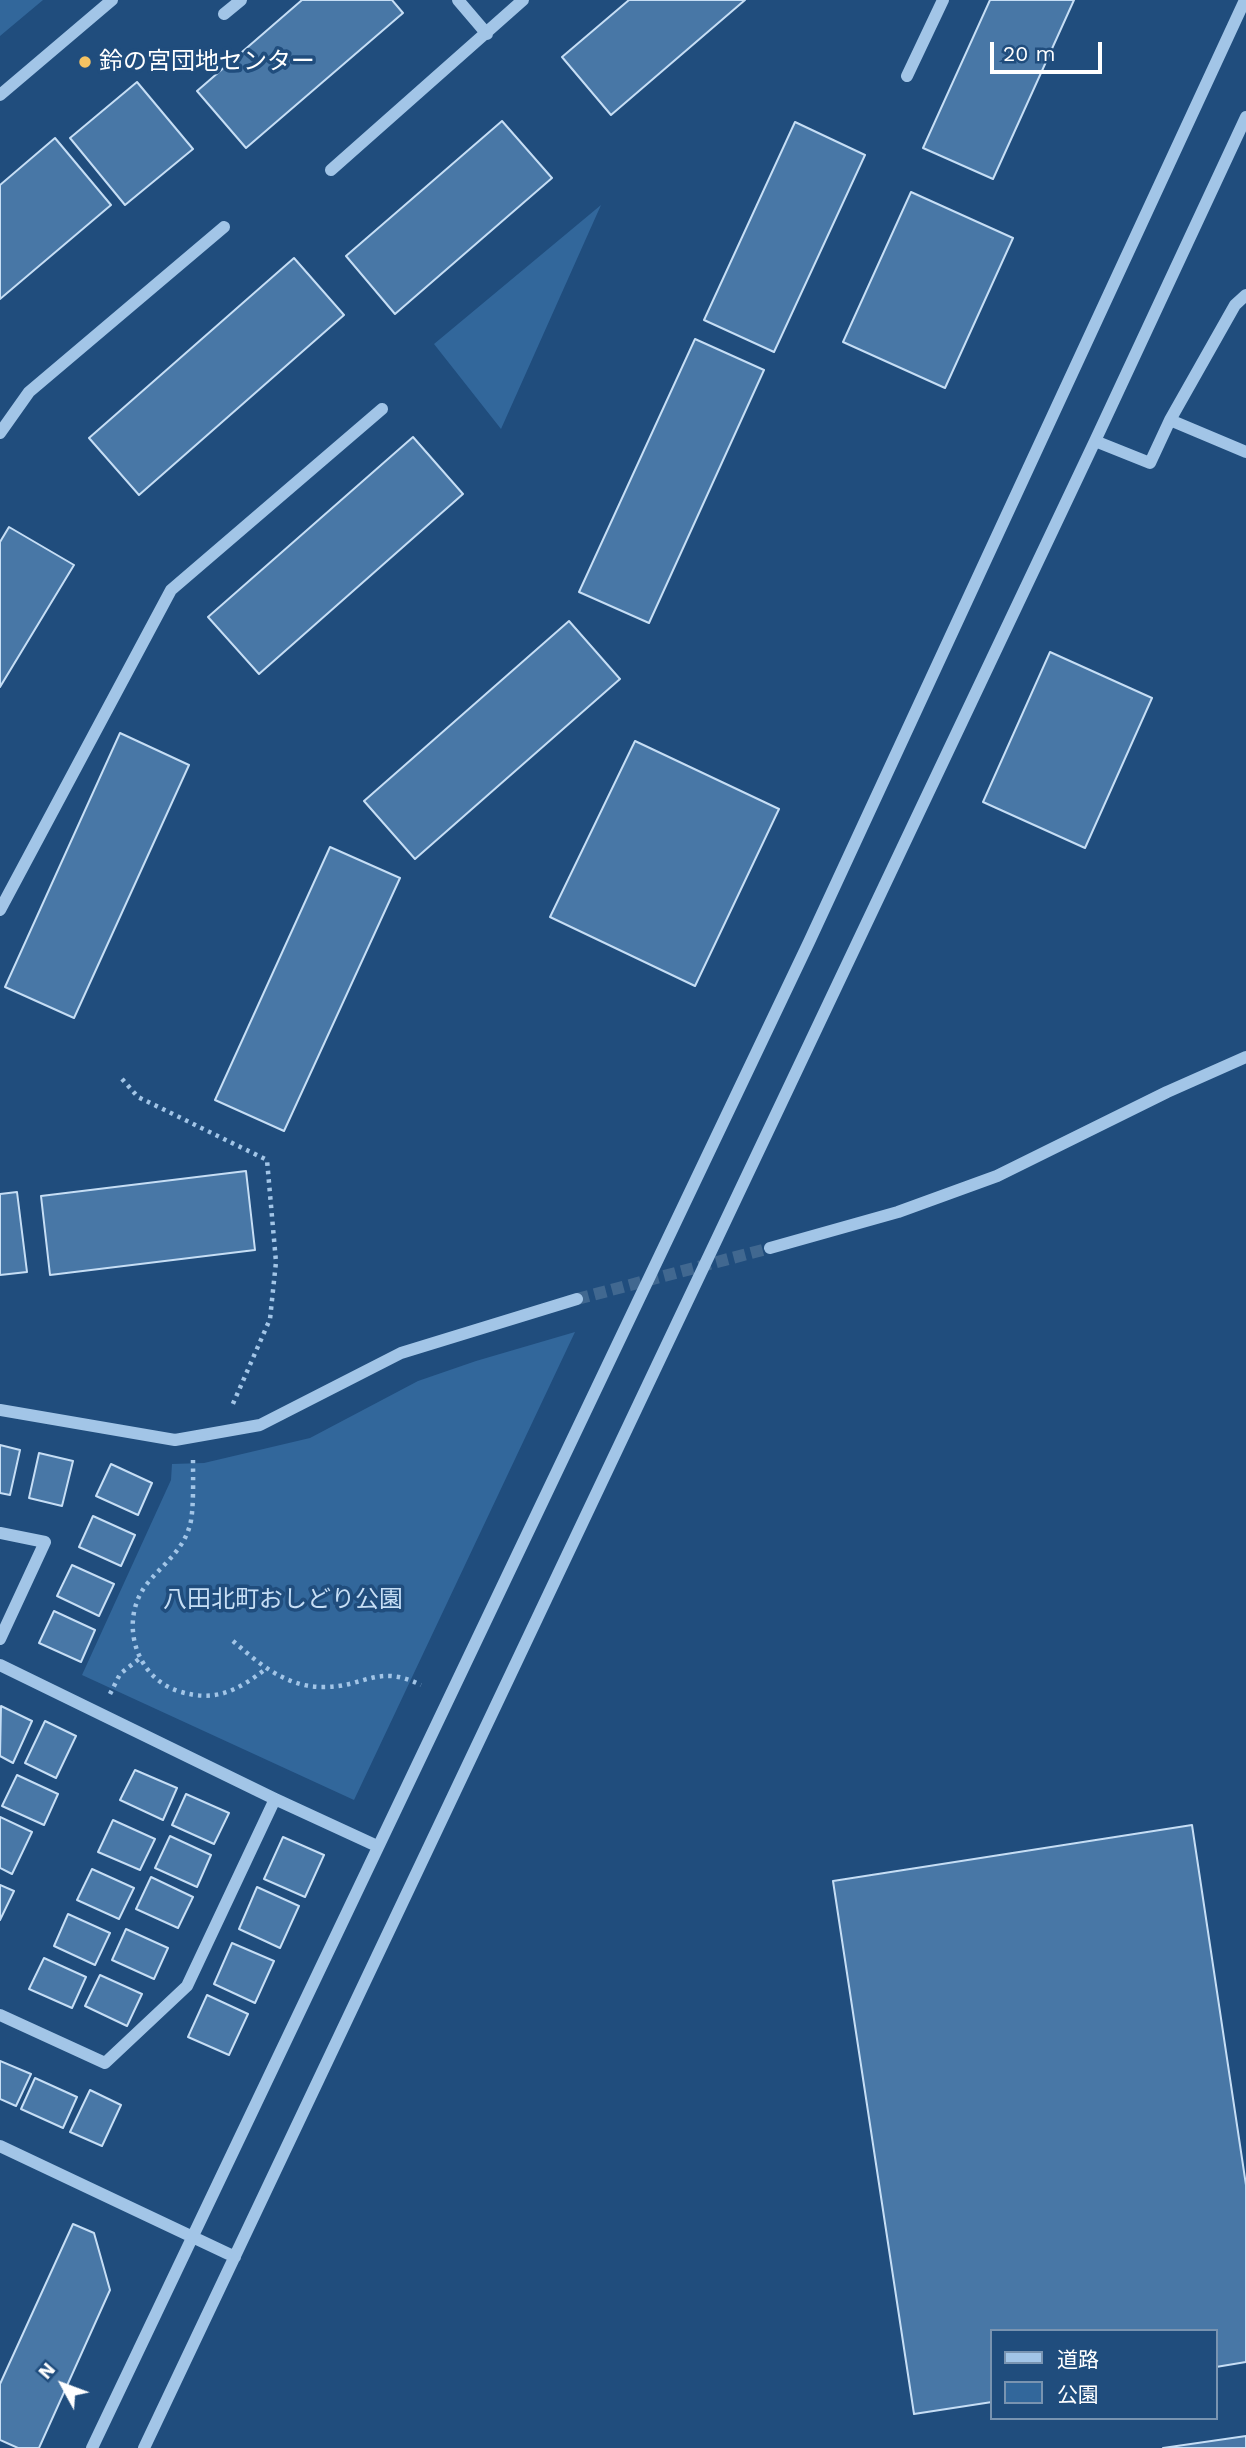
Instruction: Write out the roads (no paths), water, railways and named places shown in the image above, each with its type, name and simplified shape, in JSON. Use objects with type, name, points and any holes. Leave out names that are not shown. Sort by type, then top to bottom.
[{"type":"street","points":[[0,95],[112,0]]},
{"type":"street","points":[[224,14],[241,0]]},
{"type":"street","points":[[458,0],[487,34]]},
{"type":"street","points":[[331,170],[523,0]]},
{"type":"street","points":[[907,76],[943,0]]},
{"type":"street","points":[[92,2448],[809,942],[1245,0]]},
{"type":"street","points":[[144,2448],[1095,442],[1246,117]]},
{"type":"street","points":[[0,433],[29,392],[224,227]]},
{"type":"street","points":[[1095,442],[1150,463],[1170,420],[1235,305],[1246,295]]},
{"type":"street","points":[[0,910],[171,590],[382,409]]},
{"type":"street","points":[[1170,420],[1246,452]]},
{"type":"street","points":[[770,1248],[898,1212],[997,1176],[1246,1057]]},
{"type":"street","points":[[0,1410],[175,1440],[260,1426],[401,1353],[577,1299]]},
{"type":"street","points":[[0,1533],[45,1542],[0,1639]]},
{"type":"street","points":[[0,1665],[275,1800],[377,1846]]},
{"type":"street","points":[[0,2015],[105,2063],[187,1986],[275,1800]]},
{"type":"street","points":[[0,2146],[235,2257]]},
{"type":"tunnel","points":[[577,1299],[770,1248]]},
{"type":"place","name":"鈴の宮団地センター","points":[[85,62]]},
{"type":"park label","name":"八田北町おしどり公園","points":[[283,1600]]}]
